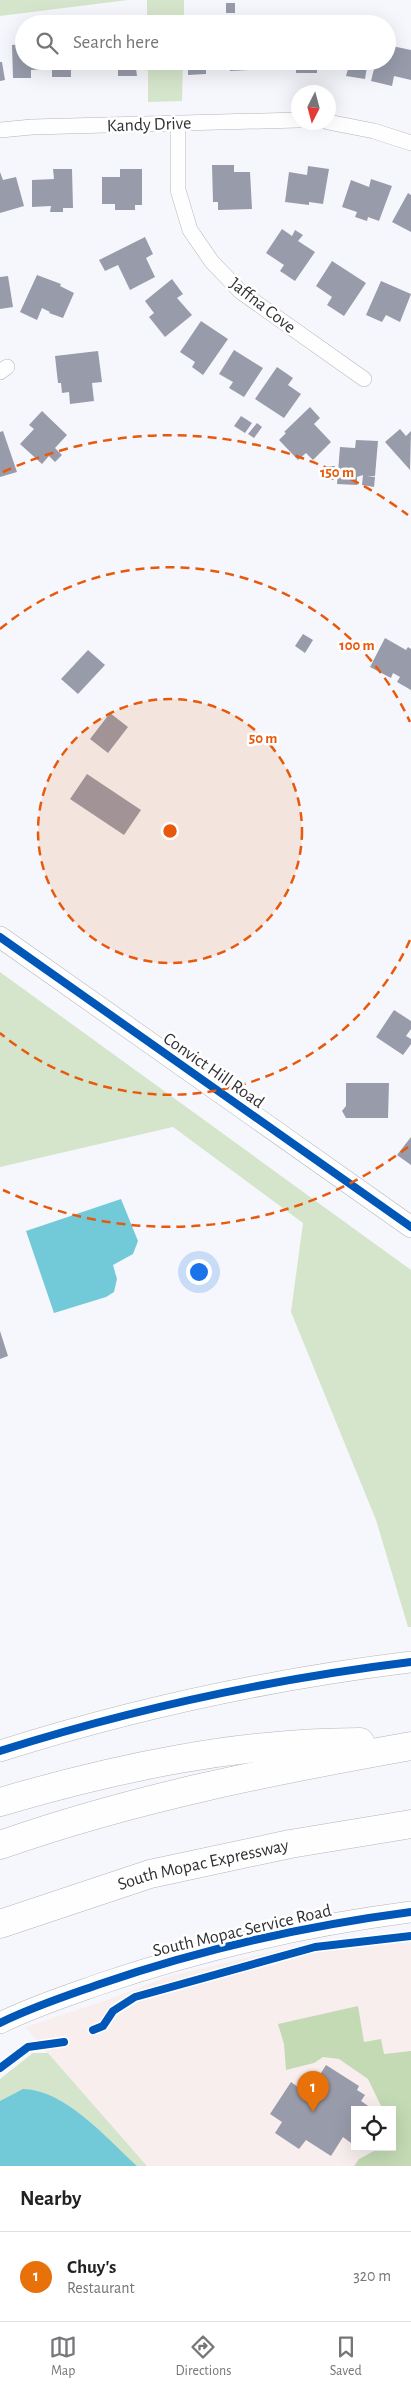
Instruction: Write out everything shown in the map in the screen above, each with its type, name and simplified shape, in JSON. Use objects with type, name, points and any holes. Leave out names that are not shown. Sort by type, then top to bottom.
[{"type":"highway","points":[[0,1802],[91,1778],[213,1753],[312,1742],[411,1744]]},
{"type":"highway","points":[[0,1845],[118,1807],[189,1789],[269,1771],[411,1744]]},
{"type":"highway","name":"South Mopac Expressway","points":[[0,1931],[12,1920],[150,1874],[290,1844],[411,1824]]},
{"type":"street","name":"Kandy Drive","points":[[0,130],[32,127],[291,120]]},
{"type":"street","name":"Jaffna Cove","points":[[178,123],[178,190],[190,230],[212,262],[241,292],[364,379]]},
{"type":"street","points":[[336,124],[374,131],[411,143]]},
{"type":"street","name":"Convict Hill Road","points":[[0,937],[411,1227]]},
{"type":"street","points":[[0,1751],[123,1716],[259,1686],[411,1662]]},
{"type":"street","name":"South Mopac Service Road","points":[[0,2023],[62,1997],[160,1964],[219,1947],[352,1920],[411,1912]]},
{"type":"shaded area","points":[[411,1930],[411,2166],[147,2166],[25,2027],[104,2001],[170,1976],[296,1946]]},
{"type":"green space","points":[[0,0],[128,0],[0,16]]},
{"type":"green space","points":[[147,0],[184,0],[184,15],[147,15]]},
{"type":"green space","points":[[148,70],[183,70],[182,101],[148,102]]},
{"type":"green space","points":[[0,972],[411,1270],[411,1627],[408,1627],[376,1520],[291,1312],[303,1223],[173,1127],[0,1167]]},
{"type":"green space","points":[[358,2006],[364,2042],[381,2039],[384,2054],[411,2051],[411,2166],[354,2166],[359,2159],[374,2151],[396,2151],[396,2106],[381,2106],[368,2079],[339,2059],[323,2057],[314,2063],[286,2070],[284,2044],[278,2024]]},
{"type":"green space","points":[[33,2053],[48,2053],[147,2166],[0,2166],[0,2079]]},
{"type":"water","points":[[121,1199],[138,1241],[133,1254],[113,1265],[117,1279],[114,1292],[106,1297],[54,1313],[26,1231]]},
{"type":"water","points":[[23,2089],[39,2091],[70,2106],[137,2166],[0,2166],[0,2101]]},
{"type":"building","points":[[226,3],[235,3],[235,13],[226,13]]},
{"type":"building","points":[[12,45],[15,45],[15,70],[31,70],[31,78],[13,78]]},
{"type":"building","points":[[396,47],[411,50],[411,80],[394,76],[392,86],[371,81],[374,70],[396,70]]},
{"type":"building","points":[[0,62],[2,62],[5,80],[0,81]]},
{"type":"building","points":[[52,70],[71,70],[71,77],[52,77]]},
{"type":"building","points":[[118,70],[136,70],[137,76],[118,76]]},
{"type":"building","points":[[188,70],[206,70],[206,74],[188,75]]},
{"type":"building","points":[[296,70],[317,70],[317,73],[296,73]]},
{"type":"building","points":[[348,70],[366,70],[365,79],[346,76]]},
{"type":"building","points":[[212,165],[234,165],[234,172],[250,172],[252,209],[218,210],[218,202],[213,202]]},
{"type":"building","points":[[308,166],[329,169],[323,204],[309,202],[309,205],[285,202],[289,172],[307,175]]},
{"type":"building","points":[[53,169],[72,169],[73,208],[63,208],[63,212],[50,212],[51,206],[32,207],[32,180],[54,179]]},
{"type":"building","points":[[120,169],[142,169],[142,205],[135,205],[135,210],[115,210],[115,204],[102,204],[102,177],[120,177]]},
{"type":"building","points":[[0,172],[3,180],[16,177],[24,206],[0,213]]},
{"type":"building","points":[[371,179],[392,186],[379,221],[368,217],[367,221],[355,217],[357,212],[342,207],[351,180],[369,187]]},
{"type":"building","points":[[408,193],[411,195],[411,232],[392,222]]},
{"type":"building","points":[[282,229],[292,236],[295,230],[303,235],[298,241],[315,252],[295,281],[280,271],[284,265],[266,253]]},
{"type":"building","points":[[145,237],[153,254],[146,258],[155,277],[130,290],[118,265],[105,271],[99,260]]},
{"type":"building","points":[[332,261],[366,283],[344,316],[327,305],[332,297],[316,286]]},
{"type":"building","points":[[37,275],[61,284],[60,286],[74,293],[63,318],[49,313],[42,308],[37,320],[20,312]]},
{"type":"building","points":[[8,276],[13,307],[0,309],[0,277]]},
{"type":"building","points":[[172,279],[183,294],[177,298],[192,315],[165,337],[149,317],[154,313],[145,301]]},
{"type":"building","points":[[381,281],[411,294],[400,322],[386,315],[382,322],[366,315]]},
{"type":"building","points":[[201,321],[228,339],[203,375],[192,367],[195,362],[180,352]]},
{"type":"building","points":[[234,350],[263,368],[244,397],[229,388],[233,382],[219,374]]},
{"type":"building","points":[[98,351],[102,382],[92,383],[94,401],[70,404],[69,392],[62,393],[61,383],[58,383],[55,356]]},
{"type":"building","points":[[277,367],[293,378],[288,385],[301,394],[284,418],[255,399]]},
{"type":"building","points":[[310,407],[320,418],[314,424],[331,442],[313,460],[306,453],[298,460],[279,440],[286,433],[284,432]]},
{"type":"building","points":[[42,411],[67,435],[55,448],[62,455],[55,462],[49,456],[42,464],[20,444],[34,429],[29,425]]},
{"type":"building","points":[[241,416],[252,423],[245,433],[234,426]]},
{"type":"building","points":[[257,423],[262,427],[254,438],[248,434]]},
{"type":"building","points":[[400,429],[406,436],[411,431],[410,470],[385,442]]},
{"type":"building","points":[[3,431],[17,472],[0,477],[0,432]]},
{"type":"building","points":[[356,440],[378,441],[375,476],[367,476],[375,477],[374,487],[362,485],[363,475],[357,477],[357,485],[337,484],[340,447],[355,448]]},
{"type":"building","points":[[327,466],[335,466],[334,480],[326,479]]},
{"type":"building","points":[[303,634],[313,640],[305,653],[295,646]]},
{"type":"building","points":[[385,638],[406,650],[408,647],[411,649],[411,690],[397,682],[400,677],[393,673],[391,678],[370,667]]},
{"type":"building","points":[[88,650],[105,665],[78,694],[61,679]]},
{"type":"building","points":[[110,713],[128,727],[108,753],[90,739]]},
{"type":"building","points":[[87,774],[141,810],[124,835],[70,799]]},
{"type":"building","points":[[394,1010],[411,1021],[411,1029],[406,1036],[411,1039],[411,1044],[403,1055],[376,1037]]},
{"type":"building","points":[[346,1083],[389,1083],[388,1118],[346,1118],[342,1111],[346,1106]]},
{"type":"building","points":[[411,1137],[411,1165],[397,1155]]},
{"type":"building","points":[[0,1331],[8,1356],[0,1359]]},
{"type":"building","points":[[326,2065],[359,2086],[357,2090],[365,2095],[361,2101],[368,2106],[351,2106],[351,2143],[343,2137],[331,2156],[306,2140],[299,2149],[275,2133],[282,2122],[270,2114],[291,2082],[298,2087],[304,2077],[314,2084]]},
{"type":"cycle path","points":[[0,937],[411,1227]]},
{"type":"cycle path","points":[[0,1751],[101,1722],[203,1697],[307,1677],[411,1662]]},
{"type":"cycle path","points":[[0,2023],[100,1984],[177,1960],[292,1932],[411,1912]]},
{"type":"cycle path","points":[[93,2030],[103,2026],[113,2011],[135,1997],[315,1947],[411,1936]]},
{"type":"cycle path","points":[[0,2068],[28,2047],[64,2042]]},
{"type":"place","name":"Chuy's","points":[[313,2112]]}]
